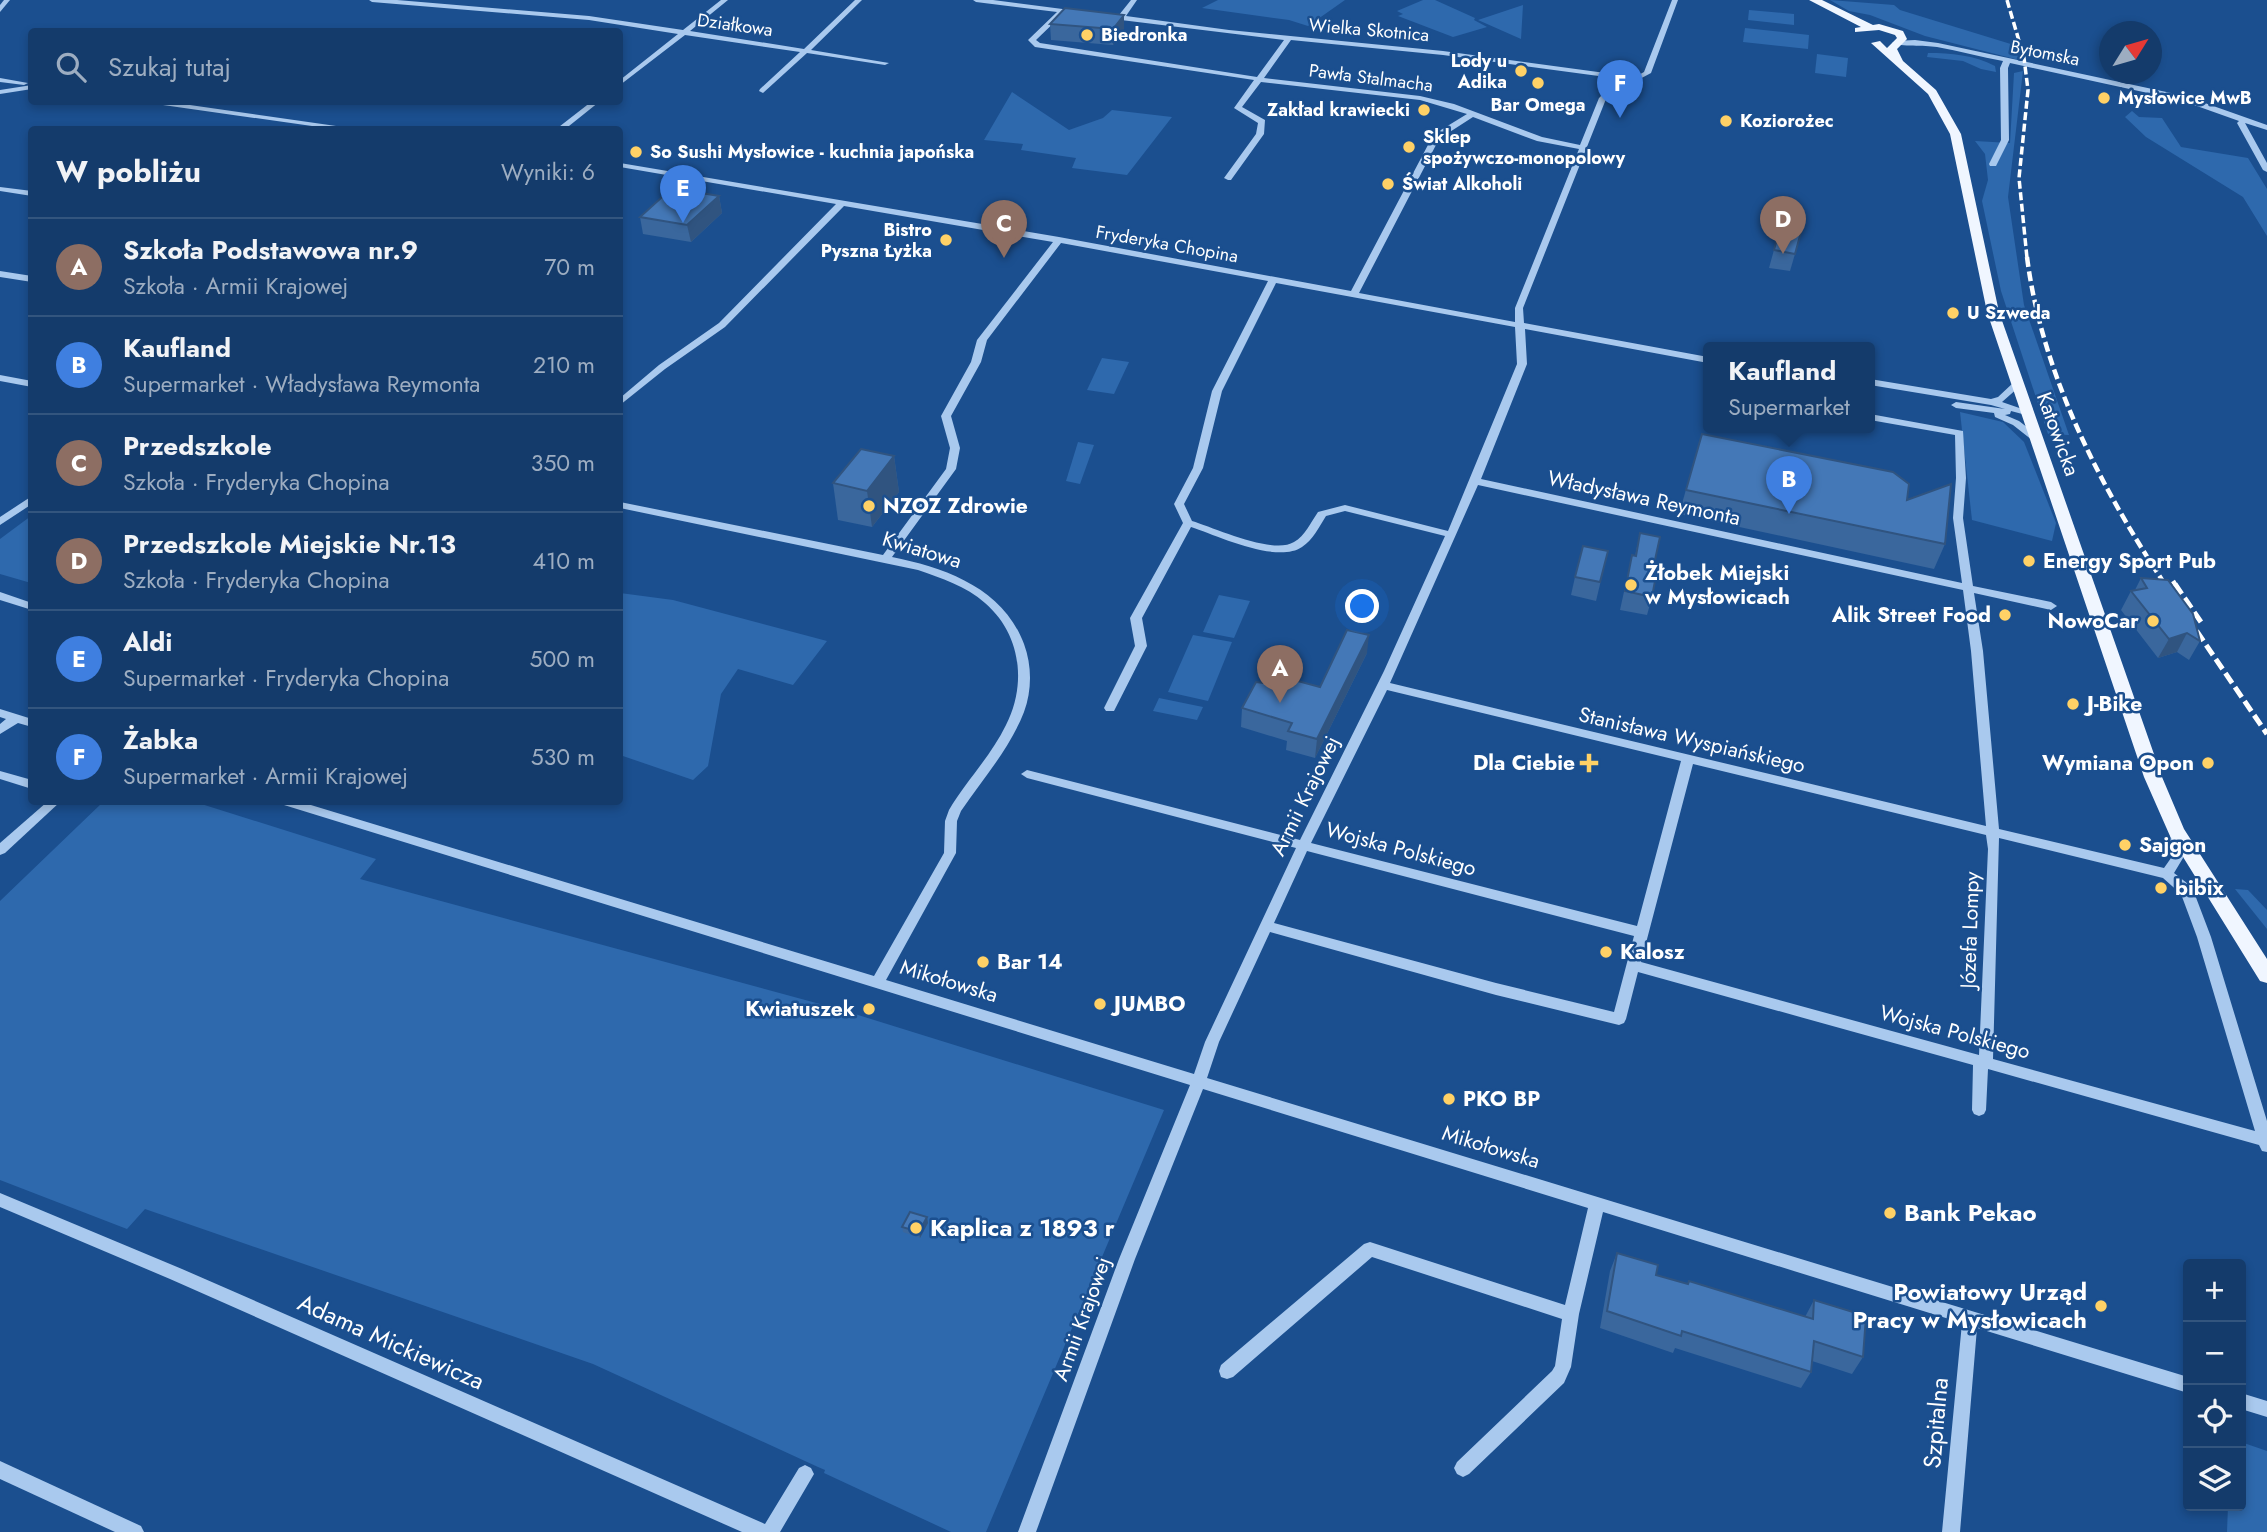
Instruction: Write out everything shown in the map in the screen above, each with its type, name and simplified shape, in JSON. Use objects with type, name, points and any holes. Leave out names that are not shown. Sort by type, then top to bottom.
[{"type":"main road","points":[[1814,0],[1864,29],[1889,29],[1898,38]]},
{"type":"main road","name":"Katowicka","points":[[1864,29],[1859,36],[1876,43],[1899,60],[1938,101],[1961,146],[1988,290],[2016,384],[2077,551],[2144,751],[2176,831],[2267,975]]},
{"type":"main road","points":[[1876,43],[1898,38]]},
{"type":"main road","points":[[1898,38],[1892,48],[1899,60]]},
{"type":"main road","points":[[2236,928],[2267,950]]},
{"type":"street","points":[[0,10],[7,0]]},
{"type":"street","name":"Działkowa","points":[[372,0],[573,16],[885,63]]},
{"type":"street","points":[[461,8],[472,0]]},
{"type":"street","points":[[623,81],[725,0]]},
{"type":"street","points":[[763,91],[859,0]]},
{"type":"street","points":[[976,0],[1088,14]]},
{"type":"street","points":[[1121,18],[1134,0]]},
{"type":"street","points":[[1616,81],[1635,85],[1638,82],[1636,79],[1648,72],[1675,0]]},
{"type":"street","name":"Pawła Stalmacha","points":[[1062,11],[1032,40],[1038,45],[1259,78],[1420,98],[1471,115]]},
{"type":"street","name":"Wielka Skotnica","points":[[1101,15],[1443,53],[1616,81]]},
{"type":"street","points":[[1228,178],[1260,134],[1262,122],[1238,108],[1289,38]]},
{"type":"street","name":"Bytomska","points":[[1898,38],[2182,98],[2267,128]]},
{"type":"street","points":[[1993,164],[2005,140],[2004,68],[2007,61]]},
{"type":"street","points":[[0,80],[28,86]]},
{"type":"street","name":"Armii Krajowej","points":[[1027,1532],[1127,1259],[1212,1042],[1303,846],[1383,685],[1475,481],[1522,364],[1519,308],[1604,97],[1616,81]]},
{"type":"street","points":[[0,86],[28,86]]},
{"type":"street","points":[[0,92],[28,86]]},
{"type":"street","points":[[178,105],[331,126]]},
{"type":"street","points":[[564,126],[591,105]]},
{"type":"street","points":[[1355,293],[1439,135],[1471,115],[1540,139],[1583,148]]},
{"type":"street","points":[[2243,120],[2241,123],[2267,170]]},
{"type":"street","points":[[2250,139],[2267,134]]},
{"type":"street","name":"Fryderyka Chopina","points":[[623,166],[1059,240],[1703,359]]},
{"type":"street","points":[[0,189],[28,193]]},
{"type":"street","points":[[623,399],[728,320],[842,203]]},
{"type":"street","points":[[886,559],[951,470],[957,454],[956,443],[946,416],[976,362],[982,340],[1059,240]]},
{"type":"street","points":[[0,274],[28,278]]},
{"type":"street","points":[[1274,279],[1217,391],[1198,468],[1179,504],[1188,523],[1276,550],[1295,547],[1305,539],[1322,514],[1345,508],[1452,534]]},
{"type":"street","points":[[16,382],[28,374]]},
{"type":"street","points":[[0,378],[28,384]]},
{"type":"street","points":[[1875,383],[1990,407],[2036,438]]},
{"type":"street","points":[[1990,407],[2016,384]]},
{"type":"street","points":[[1875,388],[1895,387]]},
{"type":"street","points":[[1875,389],[2026,413]]},
{"type":"street","points":[[1875,418],[1960,433],[1958,518],[1977,651],[1992,833]]},
{"type":"street","name":"Władysława Reymonta","points":[[1475,481],[2051,606]]},
{"type":"street","points":[[0,522],[28,502]]},
{"type":"street","name":"Kwiatowa","points":[[623,506],[886,559],[952,579],[978,591],[1006,619],[1025,659],[1021,704],[1013,723],[955,810],[952,816],[950,853],[877,983]]},
{"type":"street","points":[[1110,708],[1141,646],[1136,618],[1188,523]]},
{"type":"street","points":[[0,596],[28,606]]},
{"type":"street","name":"Stanisława Wyspiańskiego","points":[[1383,685],[2167,874]]},
{"type":"street","points":[[0,713],[28,722]]},
{"type":"street","points":[[0,730],[16,718]]},
{"type":"street","points":[[1266,926],[1496,989],[1619,1019],[1688,759]]},
{"type":"street","name":"Wojska Polskiego","points":[[1027,774],[1642,933]]},
{"type":"street","points":[[0,775],[28,784]]},
{"type":"street","points":[[0,850],[51,805]]},
{"type":"street","name":"Mikołowska","points":[[298,805],[2183,1383]]},
{"type":"street","name":"Katowicka","points":[[2167,874],[2177,858],[2176,831]]},
{"type":"street","name":"Józefa Lompy","points":[[1979,1110],[1979,1068],[1986,1062],[1994,849],[1992,833]]},
{"type":"street","points":[[2167,874],[2187,891],[2204,937],[2266,1143]]},
{"type":"street","name":"Wojska Polskiego","points":[[1633,965],[1986,1062],[2266,1143]]},
{"type":"street","name":"Adama Mickiewicza","points":[[0,1200],[176,1274],[762,1532]]},
{"type":"street","points":[[1462,1468],[1558,1377],[1563,1367],[1571,1314],[1597,1203]]},
{"type":"street","points":[[1227,1371],[1370,1249],[1571,1314]]},
{"type":"street","name":"Szpitalna","points":[[1951,1532],[1970,1319]]},
{"type":"street","points":[[2246,1403],[2267,1409]]},
{"type":"street","points":[[0,1470],[135,1532]]},
{"type":"street","points":[[770,1532],[805,1474]]},
{"type":"shaded area","points":[[1218,0],[1345,0],[1308,26],[1289,20],[1202,8]]},
{"type":"shaded area","points":[[1423,0],[1435,0],[1475,18],[1474,20],[1487,27],[1453,37],[1398,16],[1403,14],[1397,11]]},
{"type":"shaded area","points":[[1830,0],[1894,5],[1900,10],[2014,45],[2019,60],[1925,36],[1870,15],[1849,11]]},
{"type":"shaded area","points":[[1523,5],[1521,39],[1478,20]]},
{"type":"shaded area","points":[[1749,10],[1794,14],[1794,25],[1748,20]]},
{"type":"shaded area","points":[[1745,28],[1809,35],[1808,49],[1743,42]]},
{"type":"shaded area","points":[[1928,53],[1979,59],[1995,66],[1996,72],[1963,61],[1927,57]]},
{"type":"shaded area","points":[[1817,54],[1848,58],[1846,77],[1815,73]]},
{"type":"shaded area","points":[[2023,71],[2008,197],[2024,305],[2069,435],[2048,434],[2001,291],[1982,201],[1988,180],[1985,154],[1975,141],[2010,143],[2014,73]]},
{"type":"shaded area","points":[[1012,92],[1069,130],[1103,118],[1112,110],[1172,117],[1127,175],[1072,168],[1076,158],[1021,150],[1023,144],[984,140]]},
{"type":"shaded area","points":[[2132,111],[2139,117],[2162,118],[2181,147],[2248,158],[2267,189],[2267,236],[2243,197],[2146,137],[2125,117]]},
{"type":"shaded area","points":[[1102,358],[1129,362],[1114,394],[1087,390]]},
{"type":"shaded area","points":[[1960,412],[2003,422],[2024,442],[2056,523],[2052,541],[1972,520]]},
{"type":"shaded area","points":[[1078,442],[1094,445],[1080,484],[1066,481]]},
{"type":"shaded area","points":[[28,518],[28,582],[0,574],[0,539]]},
{"type":"shaded area","points":[[623,593],[673,600],[827,641],[793,685],[738,669],[721,694],[708,766],[693,780],[623,756]]},
{"type":"shaded area","points":[[1219,595],[1250,601],[1234,638],[1203,632]]},
{"type":"shaded area","points":[[1193,635],[1232,642],[1208,701],[1168,692]]},
{"type":"shaded area","points":[[1159,698],[1203,707],[1197,720],[1153,711]]},
{"type":"shaded area","points":[[100,805],[205,805],[376,859],[360,879],[842,1010],[1164,1110],[986,1532],[951,1532],[824,1473],[825,1470],[593,1364],[145,1209],[127,1229],[0,1180],[0,901]]},
{"type":"shaded area","points":[[2235,889],[2248,890],[2267,910],[2267,929]]},
{"type":"shaded area","points":[[2246,1444],[2267,1451],[2267,1532],[2227,1532],[2228,1511],[2246,1511]]},
{"type":"building","points":[[1065,8],[1124,15],[1113,29],[1050,24]]},
{"type":"building","points":[[672,188],[719,196],[687,225],[640,217]]},
{"type":"building","points":[[1780,228],[1801,232],[1795,254],[1774,250]]},
{"type":"building","points":[[1702,434],[1893,472],[1909,484],[1907,500],[1951,484],[1945,544],[1686,490]]},
{"type":"building","points":[[861,449],[894,456],[867,491],[833,483]]},
{"type":"building","points":[[1640,533],[1660,537],[1653,569],[1657,570],[1652,597],[1625,591],[1632,555],[1636,556]]},
{"type":"building","points":[[1583,546],[1608,551],[1600,582],[1575,577]]},
{"type":"building","points":[[2141,578],[2168,580],[2193,614],[2200,641],[2187,633],[2169,639],[2131,591],[2147,588]]},
{"type":"building","points":[[1347,630],[1369,635],[1317,739],[1288,731],[1292,723],[1242,708],[1256,682],[1263,683],[1268,673],[1320,687]]},
{"type":"building","points":[[910,1212],[927,1217],[919,1232],[902,1227]]},
{"type":"building","points":[[1617,1253],[1658,1265],[1656,1275],[1688,1284],[1689,1281],[1813,1319],[1814,1300],[1866,1316],[1863,1357],[1814,1341],[1811,1372],[1682,1331],[1681,1336],[1607,1311]]},
{"type":"railway","points":[[2007,0],[2024,58],[2028,90],[2019,178],[2027,258]]},
{"type":"railway","points":[[2027,257],[2035,301],[2060,387],[2097,470],[2166,586]]},
{"type":"railway","points":[[2173,581],[2176,586]]},
{"type":"railway","points":[[2165,584],[2173,597]]},
{"type":"railway","points":[[2175,584],[2201,622]]},
{"type":"railway","points":[[2187,617],[2267,734]]},
{"type":"place","name":"Biedronka","points":[[1087,35]]},
{"type":"place","name":"Lody u Adika","points":[[1521,71]]},
{"type":"place","name":"Bar Omega","points":[[1538,83]]},
{"type":"place","name":"Mysłowice MwB","points":[[2104,98]]},
{"type":"place","name":"Zakład krawiecki","points":[[1424,110]]},
{"type":"place","name":"Żabka","points":[[1620,118]]},
{"type":"place","name":"Koziorożec","points":[[1726,121]]},
{"type":"place","name":"Sklep spożywczo-monopolowy","points":[[1409,147]]},
{"type":"place","name":"So Sushi Mysłowice - kuchnia japońska","points":[[636,152]]},
{"type":"place","name":"Świat Alkoholi","points":[[1388,184]]},
{"type":"place","name":"Aldi","points":[[683,223]]},
{"type":"place","name":"Bistro Pyszna Łyżka","points":[[946,240]]},
{"type":"place","name":"Przedszkole Miejskie Nr.13","points":[[1783,254]]},
{"type":"place","name":"Przedszkole","points":[[1004,258]]},
{"type":"place","name":"U Szweda","points":[[1953,313]]},
{"type":"place","name":"NZOZ Zdrowie","points":[[869,506]]},
{"type":"place","name":"Kaufland","points":[[1789,514]]},
{"type":"place","name":"Energy Sport Pub","points":[[2029,561]]},
{"type":"place","name":"Żłobek Miejski w Mysłowicach","points":[[1631,585]]},
{"type":"place","name":"Alik Street Food","points":[[2005,615]]},
{"type":"place","name":"NowoCar","points":[[2153,621]]},
{"type":"place","name":"Szkoła Podstawowa nr.9","points":[[1280,703]]},
{"type":"place","name":"J-Bike","points":[[2073,704]]},
{"type":"place","name":"Dla Ciebie","points":[[1589,763]]},
{"type":"place","name":"Wymiana Opon","points":[[2208,763]]},
{"type":"place","name":"Sajgon","points":[[2125,845]]},
{"type":"place","name":"bibix","points":[[2161,888]]},
{"type":"place","name":"Kalosz","points":[[1606,952]]},
{"type":"place","name":"Bar 14","points":[[983,962]]},
{"type":"place","name":"JUMBO","points":[[1100,1004]]},
{"type":"place","name":"Kwiatuszek","points":[[869,1009]]},
{"type":"place","name":"PKO BP","points":[[1449,1099]]},
{"type":"place","name":"Bank Pekao","points":[[1890,1213]]},
{"type":"place","name":"Kaplica z 1893 r","points":[[916,1228]]},
{"type":"place","name":"Powiatowy Urząd Pracy w Mysłowicach","points":[[2101,1306]]}]
